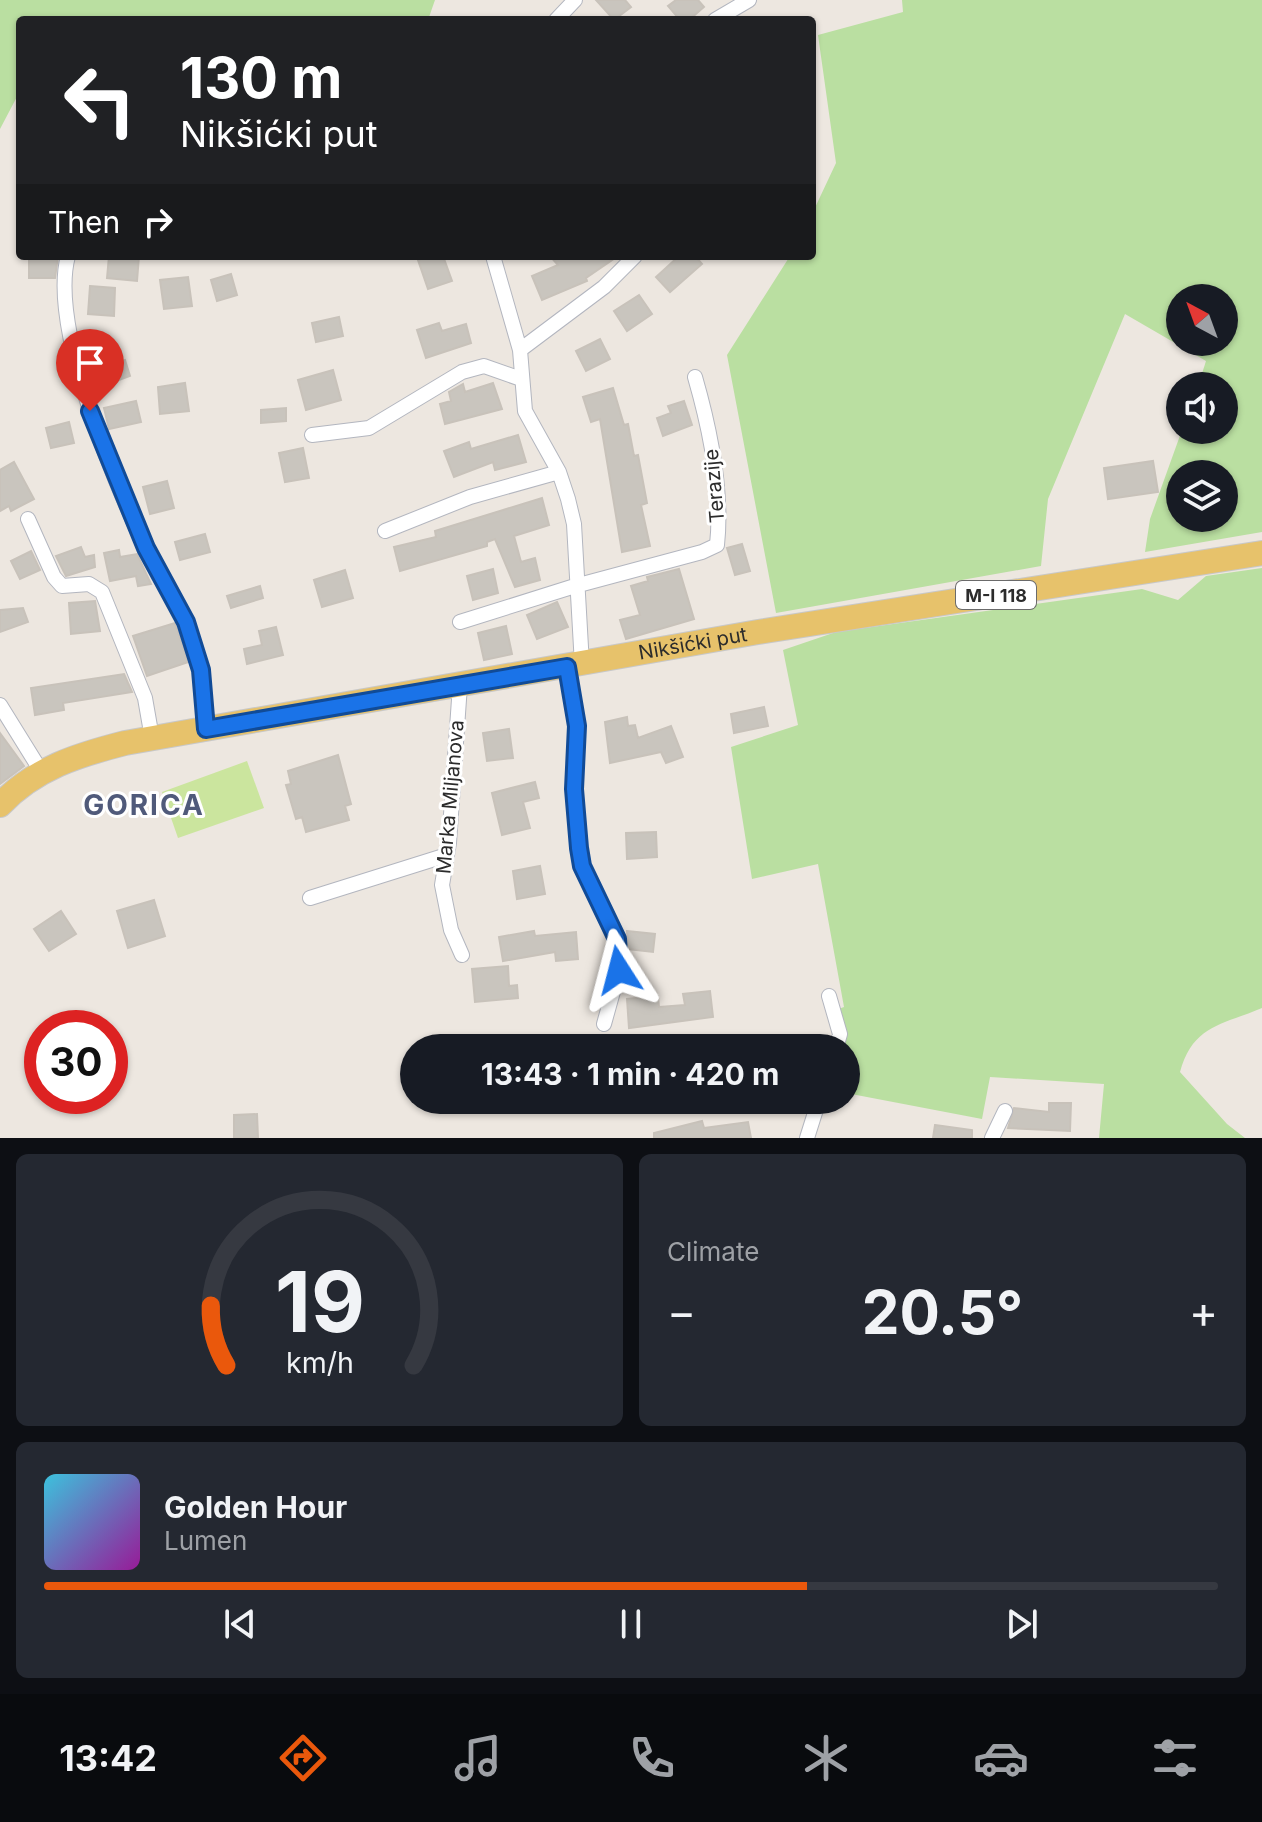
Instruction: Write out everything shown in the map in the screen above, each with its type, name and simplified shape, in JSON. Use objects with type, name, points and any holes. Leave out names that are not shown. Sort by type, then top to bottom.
[{"type":"main road","name":"Nikšićki put","points":[[1,801],[41,771],[77,755],[152,738],[758,632],[1262,553]]},
{"type":"street","points":[[560,16],[575,0]]},
{"type":"street","points":[[722,16],[749,0]]},
{"type":"street","points":[[68,260],[67,328],[90,411],[129,512],[186,622],[201,670],[206,729]]},
{"type":"street","points":[[494,260],[520,350],[525,411],[559,472],[574,524],[577,726],[574,789],[582,866],[617,939],[619,970],[604,1024]]},
{"type":"street","points":[[520,350],[604,287],[631,260]]},
{"type":"street","points":[[312,435],[369,428],[462,372],[484,366],[521,379]]},
{"type":"street","name":"Terazije","points":[[460,622],[575,586],[702,552],[717,545],[719,523],[712,449],[695,377]]},
{"type":"street","points":[[385,531],[470,497],[559,472]]},
{"type":"street","points":[[28,519],[54,577],[62,586],[89,584],[102,592],[145,698],[152,738]]},
{"type":"street","name":"Marka Miljanova","points":[[460,685],[442,885],[451,930],[462,955]]},
{"type":"street","points":[[0,705],[41,771]]},
{"type":"street","points":[[310,898],[447,855]]},
{"type":"street","points":[[829,996],[840,1034]]},
{"type":"street","points":[[992,1138],[1005,1111]]},
{"type":"street","points":[[807,1138],[815,1114]]},
{"type":"green space","points":[[0,0],[435,0],[429,16],[16,16],[16,99],[0,129]]},
{"type":"green space","points":[[902,0],[1262,0],[1262,532],[1145,552],[1150,519],[1166,474],[1166,532],[1238,532],[1238,460],[1171,460],[1177,444],[1238,444],[1238,372],[1202,372],[1206,361],[1197,356],[1238,356],[1238,284],[1166,284],[1166,338],[1125,314],[1048,499],[1041,566],[776,613],[727,355],[787,260],[816,260],[816,206],[836,163],[818,35],[903,12]]},
{"type":"green space","points":[[1262,568],[1262,1008],[1222,1023],[1201,1036],[1186,1056],[1180,1072],[1227,1124],[1245,1138],[1099,1138],[1104,1084],[990,1077],[982,1119],[860,1096],[860,1034],[835,1034],[833,1011],[844,1007],[818,864],[752,879],[731,747],[798,725],[783,650],[836,632],[1142,589],[1178,600],[1206,576]]},
{"type":"green space","points":[[247,761],[264,808],[178,838],[162,792]]},
{"type":"building","points":[[596,0],[625,0],[631,7],[619,16],[610,16]]},
{"type":"building","points":[[676,0],[698,0],[704,7],[694,16],[677,16],[668,6]]},
{"type":"building","points":[[29,260],[57,260],[55,278],[29,278]]},
{"type":"building","points":[[109,260],[139,260],[137,281],[107,278]]},
{"type":"building","points":[[418,260],[444,260],[452,281],[428,289]]},
{"type":"building","points":[[554,260],[612,260],[586,278],[587,281],[542,300],[532,276],[558,265]]},
{"type":"building","points":[[675,260],[698,260],[702,264],[670,292],[656,277]]},
{"type":"building","points":[[231,274],[237,295],[217,301],[211,280]]},
{"type":"building","points":[[188,277],[192,306],[164,309],[160,280]]},
{"type":"building","points":[[90,286],[115,288],[114,316],[88,314]]},
{"type":"building","points":[[639,295],[652,314],[627,331],[614,311]]},
{"type":"building","points":[[339,317],[343,336],[316,342],[312,323]]},
{"type":"building","points":[[439,323],[442,331],[466,324],[471,343],[426,358],[417,330]]},
{"type":"building","points":[[600,339],[610,359],[586,371],[576,351]]},
{"type":"building","points":[[125,360],[130,376],[103,386],[97,370]]},
{"type":"building","points":[[333,370],[341,400],[306,410],[298,380]]},
{"type":"building","points":[[185,383],[189,411],[160,414],[158,387]]},
{"type":"building","points":[[493,383],[502,409],[445,424],[440,404],[451,401],[449,392],[463,384],[465,392]]},
{"type":"building","points":[[613,388],[624,425],[628,424],[634,456],[638,455],[647,503],[641,505],[650,546],[622,552],[600,419],[591,422],[583,397]]},
{"type":"building","points":[[136,401],[141,422],[109,429],[104,408]]},
{"type":"building","points":[[684,401],[692,425],[663,436],[657,418],[671,413],[668,406]]},
{"type":"building","points":[[286,408],[286,421],[261,423],[261,410]]},
{"type":"building","points":[[69,422],[74,443],[51,448],[46,428]]},
{"type":"building","points":[[518,435],[526,462],[495,470],[493,462],[454,477],[444,451],[469,442],[471,449]]},
{"type":"building","points":[[303,448],[309,478],[285,482],[279,453]]},
{"type":"building","points":[[1153,461],[1158,492],[1108,499],[1104,468]]},
{"type":"building","points":[[14,462],[34,499],[11,511],[9,506],[0,511],[0,470]]},
{"type":"building","points":[[167,481],[174,508],[150,514],[143,487]]},
{"type":"building","points":[[542,498],[549,525],[514,536],[521,562],[535,558],[540,580],[515,587],[495,539],[487,542],[487,546],[400,571],[394,547],[436,537],[435,531]]},
{"type":"building","points":[[205,534],[210,552],[180,560],[175,542]]},
{"type":"building","points":[[742,544],[750,571],[735,575],[727,548]]},
{"type":"building","points":[[81,547],[85,557],[94,555],[95,567],[66,576],[56,556]]},
{"type":"building","points":[[119,550],[120,557],[137,554],[151,584],[138,586],[136,576],[110,581],[104,553]]},
{"type":"building","points":[[31,551],[40,570],[20,579],[11,561]]},
{"type":"building","points":[[493,569],[498,593],[473,600],[467,576]]},
{"type":"building","points":[[679,569],[694,619],[626,639],[620,620],[640,615],[631,586],[648,581],[647,577]]},
{"type":"building","points":[[345,570],[353,598],[322,607],[314,580]]},
{"type":"building","points":[[260,586],[263,598],[231,608],[227,596]]},
{"type":"building","points":[[95,601],[100,631],[71,634],[69,603]]},
{"type":"building","points":[[557,602],[568,627],[537,639],[527,615]]},
{"type":"building","points":[[23,608],[28,622],[0,632],[0,610]]},
{"type":"building","points":[[175,623],[188,662],[147,676],[133,636]]},
{"type":"building","points":[[506,626],[512,654],[484,660],[478,633]]},
{"type":"building","points":[[276,627],[283,655],[247,664],[244,649],[262,645],[259,631]]},
{"type":"building","points":[[124,674],[132,692],[63,703],[64,710],[35,715],[31,688]]},
{"type":"building","points":[[764,707],[768,726],[734,733],[731,714]]},
{"type":"building","points":[[627,717],[628,726],[635,725],[638,738],[671,726],[683,757],[666,763],[661,752],[610,763],[605,722]]},
{"type":"building","points":[[509,729],[513,758],[487,761],[483,733]]},
{"type":"building","points":[[0,733],[24,766],[0,784]]},
{"type":"building","points":[[338,755],[351,804],[345,806],[349,820],[306,832],[302,817],[296,819],[286,785],[291,784],[288,771]]},
{"type":"building","points":[[535,782],[539,798],[523,802],[530,828],[502,835],[492,793]]},
{"type":"building","points":[[656,832],[657,857],[627,859],[626,833]]},
{"type":"building","points":[[540,866],[545,894],[517,899],[513,871]]},
{"type":"building","points":[[154,900],[165,936],[128,948],[117,911]]},
{"type":"building","points":[[61,911],[76,934],[49,951],[34,929]]},
{"type":"building","points":[[534,931],[535,936],[576,932],[578,959],[556,961],[555,952],[503,961],[499,937]]},
{"type":"building","points":[[627,931],[655,934],[653,952],[628,949]]},
{"type":"building","points":[[508,966],[509,986],[517,985],[518,998],[475,1002],[472,969]]},
{"type":"building","points":[[710,991],[713,1017],[629,1028],[627,999],[658,996],[659,1007],[685,1005],[683,994]]},
{"type":"building","points":[[1049,1103],[1071,1103],[1070,1131],[1008,1128],[1014,1108],[1049,1112]]},
{"type":"building","points":[[257,1114],[258,1138],[234,1138],[234,1115]]},
{"type":"building","points":[[702,1121],[704,1128],[748,1122],[751,1138],[654,1138],[654,1133]]},
{"type":"building","points":[[935,1125],[972,1130],[972,1138],[933,1138]]},
{"type":"district","name":"GORICA","points":[[144,805]]},
{"type":"route","points":[[90,411],[129,512],[186,622],[201,670],[206,729],[567,667],[577,726],[574,789],[582,866],[617,939],[619,970]]}]
